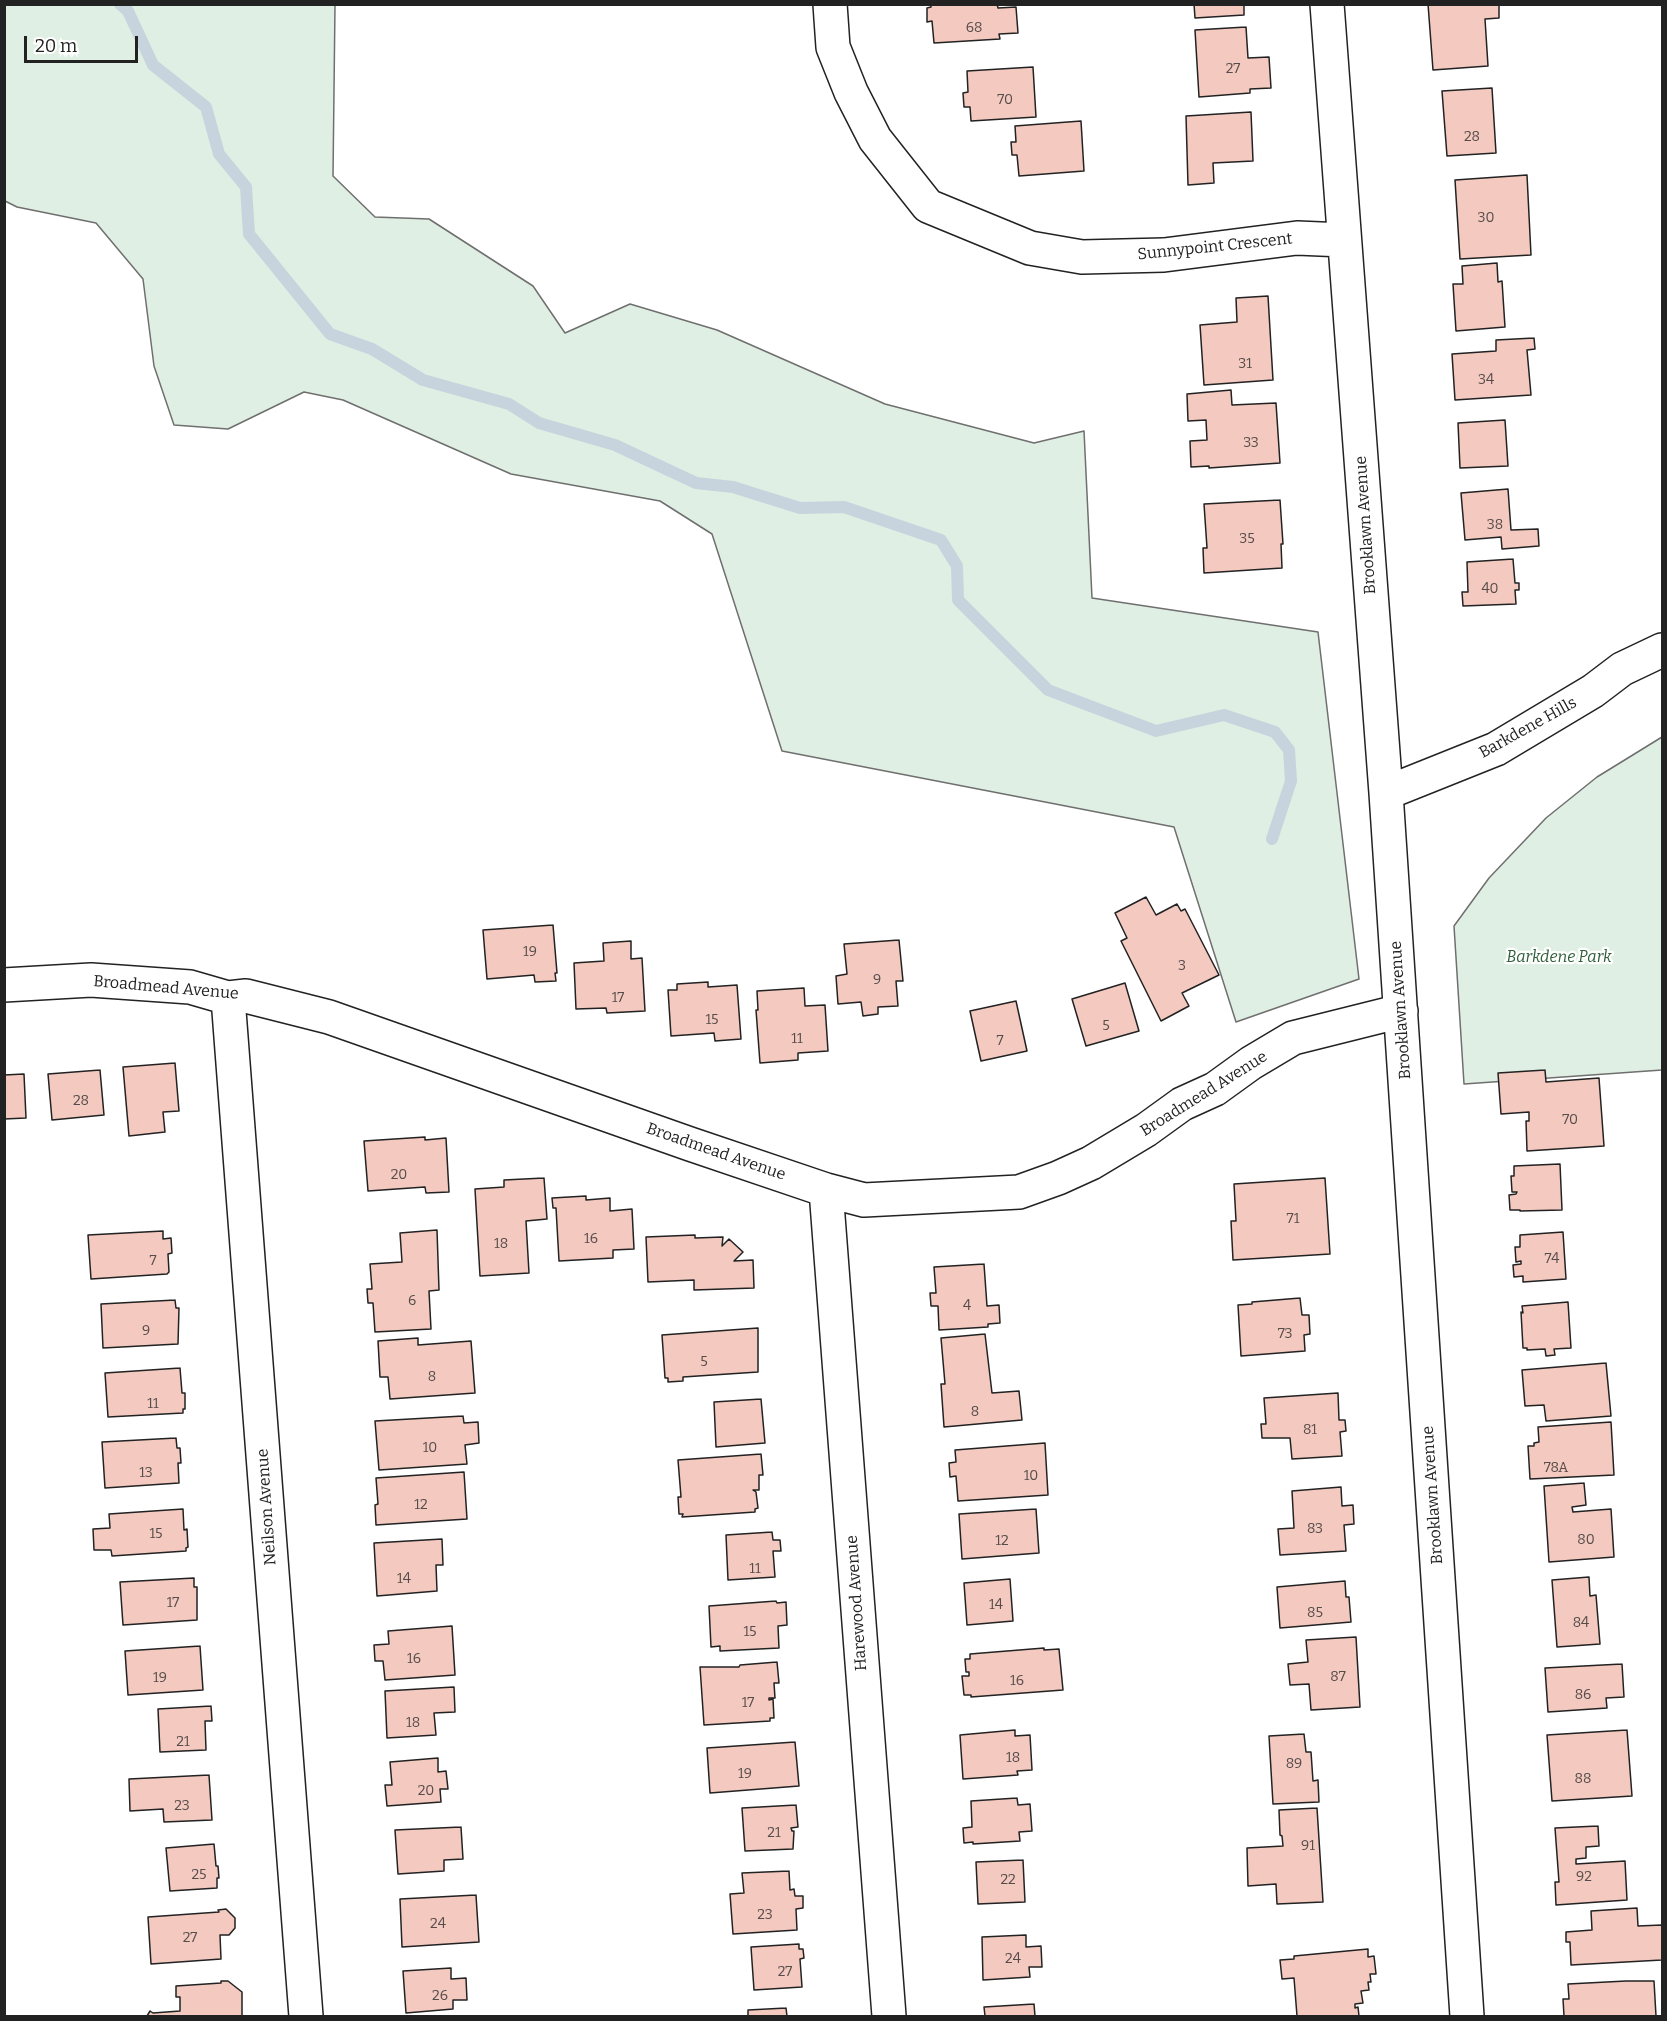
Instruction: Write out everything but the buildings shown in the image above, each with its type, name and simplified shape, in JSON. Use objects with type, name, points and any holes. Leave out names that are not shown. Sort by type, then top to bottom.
[{"type":"street","name":"Sunnypoint Crescent","points":[[830,4],[833,46],[851,92],[875,139],[928,206],[1030,248],[1082,257],[1164,255],[1297,238],[1344,240]]},
{"type":"street","name":"Brooklawn Avenue","points":[[1327,4],[1386,793],[1467,2016]]},
{"type":"street","name":"Barkdene Hills","points":[[1386,793],[1496,749],[1593,691],[1622,669],[1662,650]]},
{"type":"street","name":"Broadmead Avenue","points":[[4,985],[91,980],[190,987],[228,998],[246,996],[329,1017],[826,1190],[864,1200],[1019,1192],[1091,1163],[1146,1130],[1182,1104],[1215,1089],[1251,1063],[1293,1038],[1401,1011]]},
{"type":"street","name":"Neilson Avenue","points":[[228,998],[306,2016]]},
{"type":"street","name":"Harewood Avenue","points":[[826,1190],[889,2016]]},
{"type":"green space","points":[[4,5],[335,5],[333,176],[375,217],[429,219],[533,286],[565,333],[630,304],[717,330],[885,404],[1034,443],[1084,431],[1092,598],[1318,632],[1359,979],[1236,1022],[1174,827],[782,751],[712,534],[660,501],[511,474],[343,400],[304,392],[228,429],[174,425],[154,366],[143,279],[96,223],[17,207],[5,201]]},
{"type":"green space","name":"Barkdene Park","points":[[1662,737],[1662,1070],[1464,1084],[1454,926],[1489,878],[1546,818],[1597,777]]},
{"type":"waterway","points":[[120,4],[128,11],[153,65],[206,107],[219,154],[246,187],[249,234],[330,334],[372,349],[423,380],[509,404],[539,423],[615,445],[696,483],[733,487],[800,508],[844,507],[941,540],[957,566],[958,600],[1048,690],[1156,731],[1224,715],[1275,732],[1289,750],[1291,781],[1272,839]]}]
